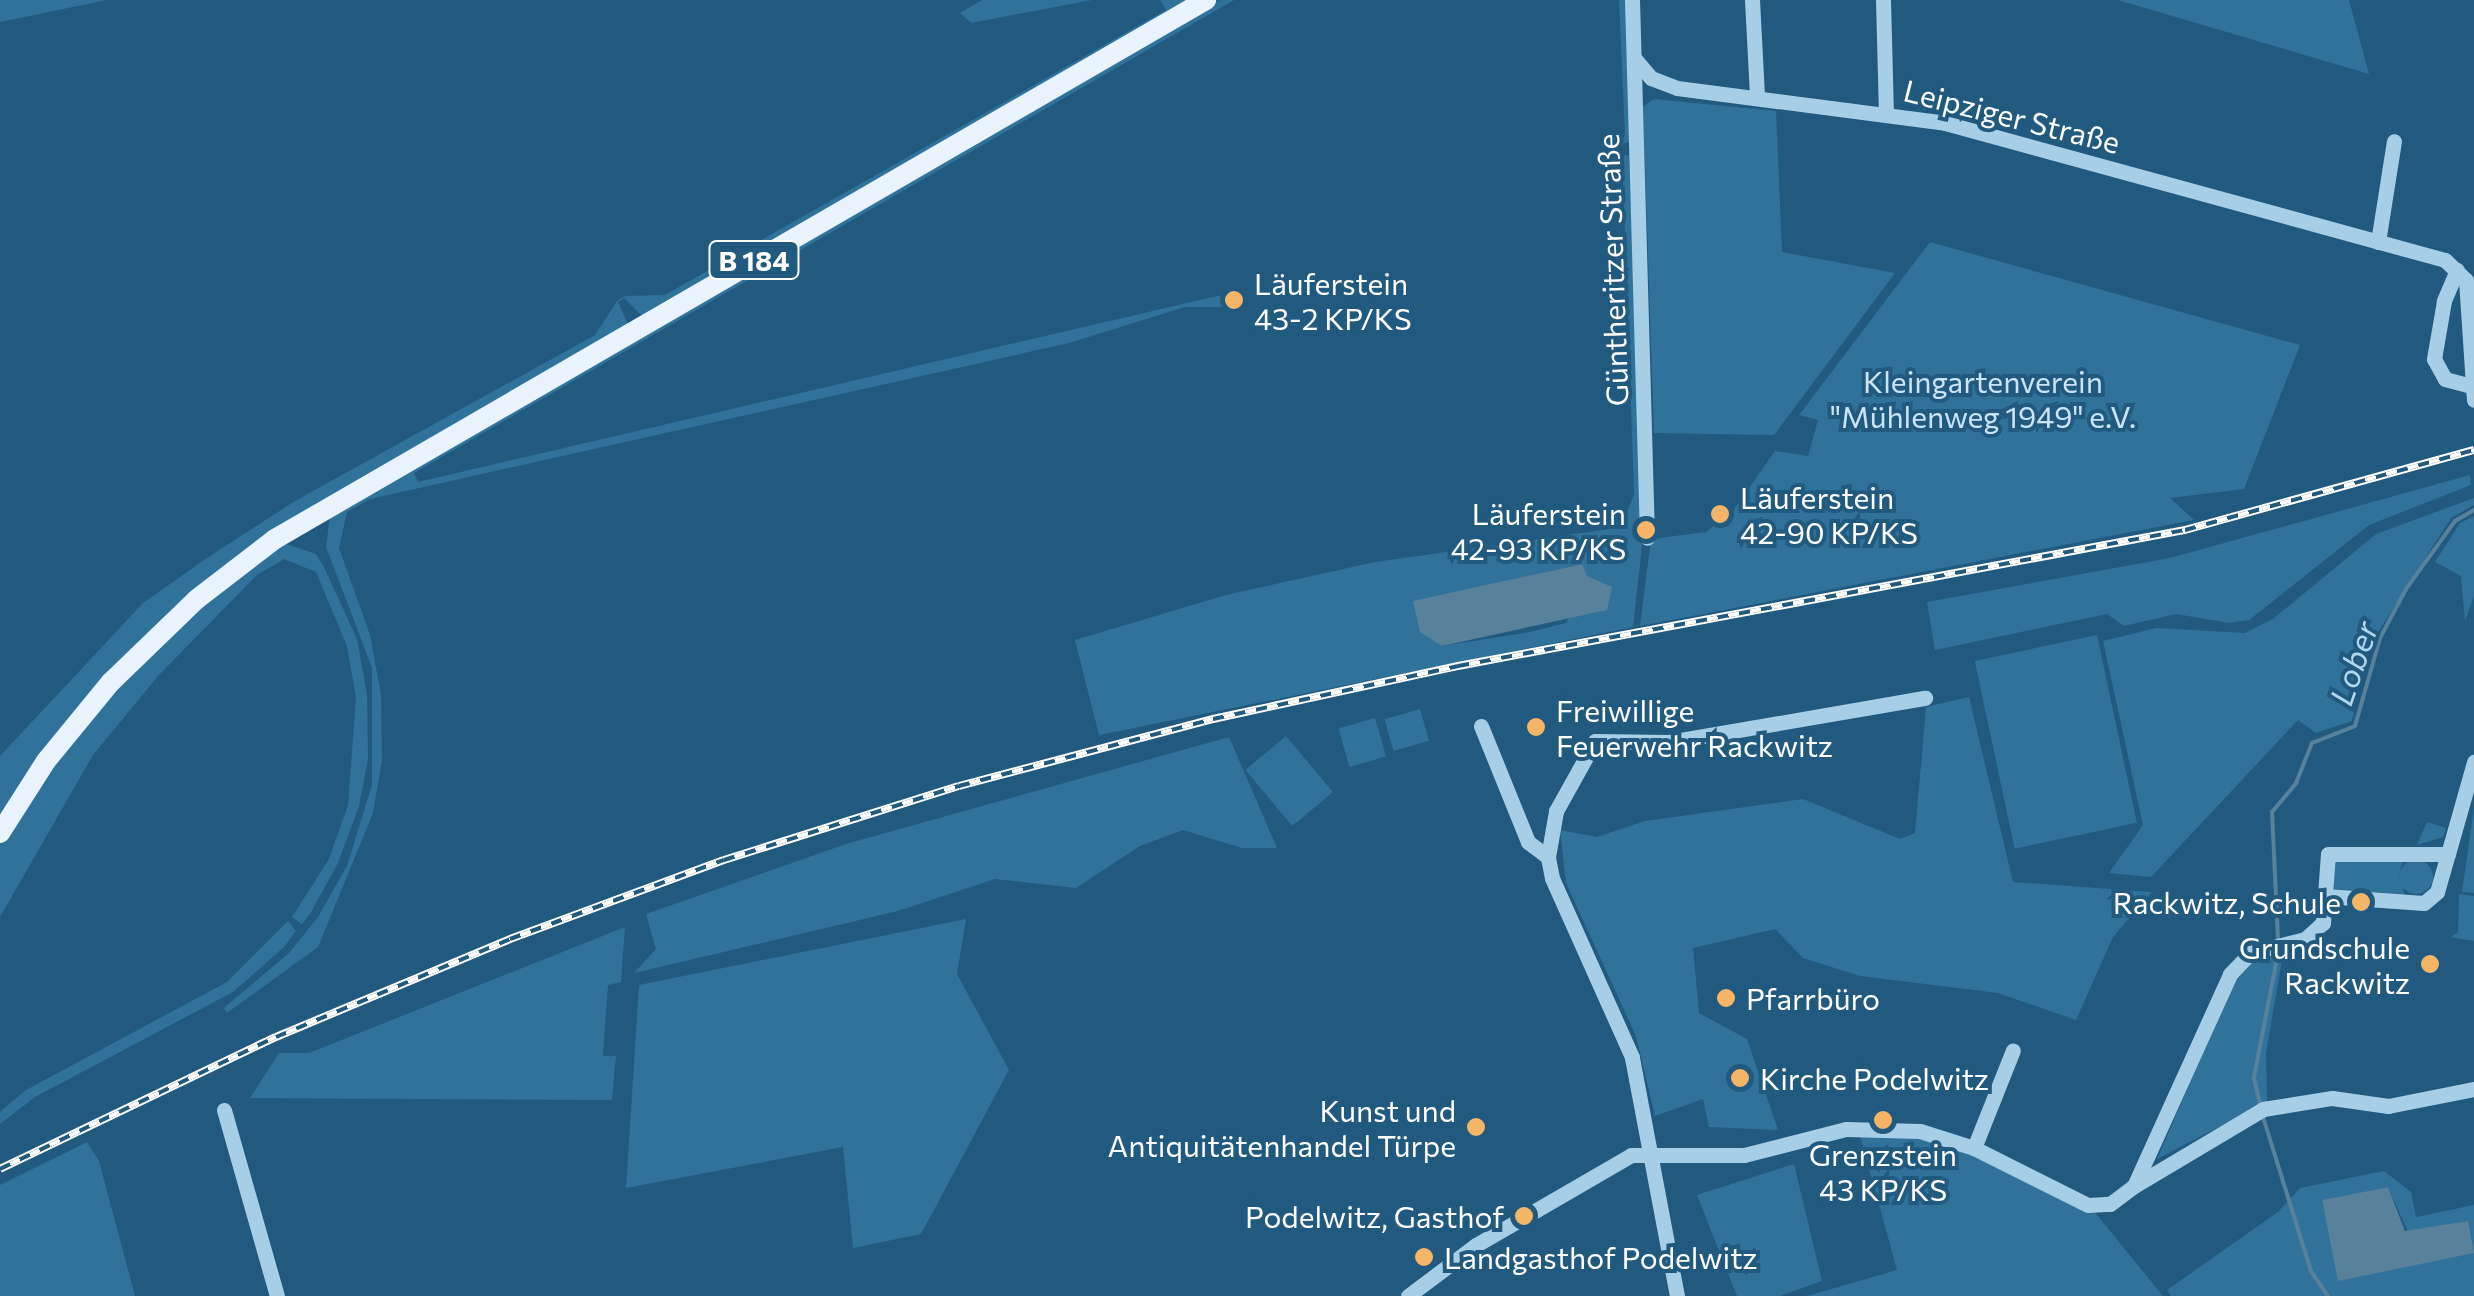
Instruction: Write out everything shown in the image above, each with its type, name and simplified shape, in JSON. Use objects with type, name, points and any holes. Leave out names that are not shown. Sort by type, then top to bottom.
[{"type":"main road","name":"B 184","points":[[0,834],[65,737],[139,652],[222,578],[303,521],[1206,0]]},
{"type":"street","name":"Güntheritzer Straße","points":[[1632,0],[1647,538]]},
{"type":"street","points":[[1752,0],[1758,95]]},
{"type":"street","points":[[1883,0],[1886,114]]},
{"type":"street","name":"Leipziger Straße","points":[[1635,59],[1663,84],[1970,129],[2445,260],[2466,276]]},
{"type":"street","points":[[2378,242],[2394,141]]},
{"type":"street","points":[[2466,276],[2473,393],[2445,379],[2434,355],[2466,276]]},
{"type":"street","points":[[1677,1296],[1632,1058],[1555,892],[1548,857],[1556,811],[1595,741],[1669,742],[1924,698]]},
{"type":"street","points":[[1480,726],[1528,842],[1548,857]]},
{"type":"street","points":[[2325,896],[2424,903],[2437,892],[2474,762]]},
{"type":"street","points":[[2134,1186],[2230,974],[2250,952],[2316,932],[2326,914],[2328,854],[2448,854]]},
{"type":"street","points":[[1974,1148],[2014,1050]]},
{"type":"street","points":[[1408,1296],[1557,1196],[1631,1156],[1744,1155],[1846,1130],[1920,1131],[1974,1148],[2094,1207],[2263,1109],[2332,1098],[2388,1106],[2474,1089]]},
{"type":"street","points":[[224,1110],[277,1296]]},
{"type":"green space","points":[[0,0],[107,0],[0,22]]},
{"type":"green space","points":[[982,0],[1092,0],[971,23],[960,13]]},
{"type":"green space","points":[[1160,0],[1192,0],[642,316],[624,298],[618,302],[628,324],[298,515],[135,645],[0,815],[0,756],[143,603],[207,558],[295,501],[595,335],[617,301],[625,296],[665,295],[1166,10]]},
{"type":"green space","points":[[1220,0],[1234,0],[414,473],[418,482],[1230,293],[1231,307],[1185,307],[1069,343],[370,499],[347,512],[339,548],[370,635],[381,695],[382,760],[373,813],[318,947],[227,1013],[224,1008],[289,953],[318,917],[347,866],[372,785],[372,668],[326,547],[330,516]]},
{"type":"green space","points":[[1619,0],[1627,0],[1631,141],[1618,146],[1625,135]]},
{"type":"green space","points":[[2118,0],[2349,0],[2369,74]]},
{"type":"green space","points":[[1654,99],[1776,111],[1782,252],[1895,273],[1774,435],[1654,433],[1643,107]]},
{"type":"green space","points":[[1622,154],[1629,156],[1643,537],[1633,627],[1099,735],[1075,640],[1226,595],[1375,562],[1610,529],[1624,521],[1634,494]],"holes":[[[1581,564],[1587,576],[1566,623],[1442,646],[1414,602]]]},
{"type":"green space","name":"Kleingartenverein \"Mühlenweg 1949\" e.V.","points":[[1930,242],[2300,345],[2244,489],[2170,498],[2194,520],[1640,626],[1651,539],[1706,532],[1733,511],[1775,451],[1808,456],[1818,420],[1799,415]]},
{"type":"green space","points":[[2470,475],[2471,485],[2369,525],[2249,620],[2229,623],[2176,614],[2124,626],[2107,614],[1935,650],[1927,602],[2170,558]]},
{"type":"green space","points":[[2474,498],[2474,505],[2451,518],[2366,651],[2352,721],[2316,733],[2298,720],[2151,877],[2109,873],[2143,825],[2103,641],[2156,628],[2245,633],[2273,619],[2376,534]]},
{"type":"green space","points":[[2474,516],[2474,596],[2465,621],[2461,576],[2435,562],[2460,523]]},
{"type":"green space","points":[[284,543],[316,554],[324,567],[357,639],[367,695],[368,759],[359,806],[338,863],[310,914],[302,924],[292,917],[329,859],[348,805],[356,698],[347,646],[316,572],[284,559],[257,575],[158,676],[93,755],[0,917],[0,844],[69,740],[173,628]]},
{"type":"green space","points":[[2097,635],[2137,823],[2015,849],[1975,661]]},
{"type":"green space","points":[[1969,697],[2013,882],[2152,892],[2113,937],[2076,1020],[1998,993],[1860,976],[1803,958],[1775,929],[1693,948],[1699,1013],[1747,1039],[1778,1130],[1709,1127],[1703,1099],[1655,1116],[1636,1036],[1566,883],[1560,830],[1597,837],[1645,821],[1803,799],[1900,839],[1915,833],[1926,707]]},
{"type":"green space","points":[[1420,709],[1429,741],[1394,751],[1384,719]]},
{"type":"green space","points":[[1375,718],[1386,756],[1349,767],[1338,728]]},
{"type":"green space","points":[[1286,736],[1333,792],[1292,826],[1245,770]]},
{"type":"green space","points":[[1229,737],[1277,848],[1242,848],[1183,830],[1140,846],[1076,888],[995,879],[898,911],[634,973],[656,949],[646,914],[846,844]]},
{"type":"green space","points":[[2474,808],[2474,893],[2462,892]]},
{"type":"green space","points":[[2427,822],[2446,828],[2443,837],[2417,845]]},
{"type":"green space","points":[[2331,859],[2404,859],[2399,873],[2405,897],[2334,890]]},
{"type":"green space","points":[[2416,860],[2428,865],[2433,877],[2428,889],[2416,894],[2404,889],[2399,877],[2404,865]]},
{"type":"green space","points":[[2459,894],[2474,896],[2474,941],[2451,937],[2458,932]]},
{"type":"green space","points":[[966,919],[957,974],[1009,1070],[921,1234],[853,1248],[843,1147],[626,1188],[639,985]]},
{"type":"green space","points":[[288,921],[296,931],[284,947],[233,992],[35,1097],[0,1124],[0,1112],[26,1090],[227,982]]},
{"type":"green space","points":[[625,927],[621,982],[608,985],[603,1056],[616,1056],[612,1100],[250,1098],[279,1053],[309,1053]]},
{"type":"green space","points":[[2283,954],[2266,1053],[2267,1102],[2157,1159],[2235,979],[2249,962]]},
{"type":"green space","points":[[1860,1135],[1938,1139],[2093,1210],[2163,1296],[1807,1296],[1897,1270]]},
{"type":"green space","points":[[87,1142],[99,1161],[135,1296],[0,1296],[0,1185]]},
{"type":"green space","points":[[1794,1164],[1822,1281],[1780,1296],[1737,1296],[1697,1195]]},
{"type":"green space","points":[[2384,1171],[2411,1192],[2416,1217],[2474,1205],[2474,1296],[2171,1296],[2167,1290],[2278,1212],[2300,1188]],"holes":[[[2388,1187],[2408,1232],[2467,1221],[2339,1281],[2322,1200]]]},
{"type":"shaded area","points":[[1582,564],[1587,576],[1612,587],[1607,610],[1442,646],[1420,632],[1413,601]]},
{"type":"shaded area","points":[[2388,1187],[2405,1231],[2468,1221],[2474,1253],[2338,1281],[2322,1200]]},
{"type":"waterway","name":"Lober","points":[[2278,939],[2272,812],[2296,783],[2312,743],[2355,726],[2380,638],[2406,589],[2455,521],[2474,510]]},
{"type":"waterway","name":"Lober","points":[[2260,1104],[2254,1077],[2278,953]]},
{"type":"waterway","name":"Lober","points":[[2263,1117],[2311,1271],[2328,1296]]},
{"type":"railway","points":[[0,1169],[276,1037],[510,939],[724,860],[959,786],[1213,719],[1458,666],[2185,530],[2474,450]]},
{"type":"place","name":"Läuferstein 43-2 KP/KS","points":[[1234,300]]},
{"type":"place","name":"Läuferstein 42-90 KP/KS","points":[[1720,514]]},
{"type":"place","name":"Läuferstein 42-93 KP/KS","points":[[1646,530]]},
{"type":"place","name":"Freiwillige Feuerwehr Rackwitz","points":[[1536,727]]},
{"type":"place","name":"Rackwitz, Schule","points":[[2361,902]]},
{"type":"place","name":"Grundschule Rackwitz","points":[[2430,964]]},
{"type":"place","name":"Pfarrbüro","points":[[1726,998]]},
{"type":"place","name":"Kirche Podelwitz","points":[[1740,1078]]},
{"type":"place","name":"Grenzstein 43 KP/KS","points":[[1883,1120]]},
{"type":"place","name":"Kunst und Antiquitätenhandel Türpe","points":[[1476,1127]]},
{"type":"place","name":"Podelwitz, Gasthof","points":[[1524,1216]]},
{"type":"place","name":"Landgasthof Podelwitz","points":[[1424,1257]]}]
